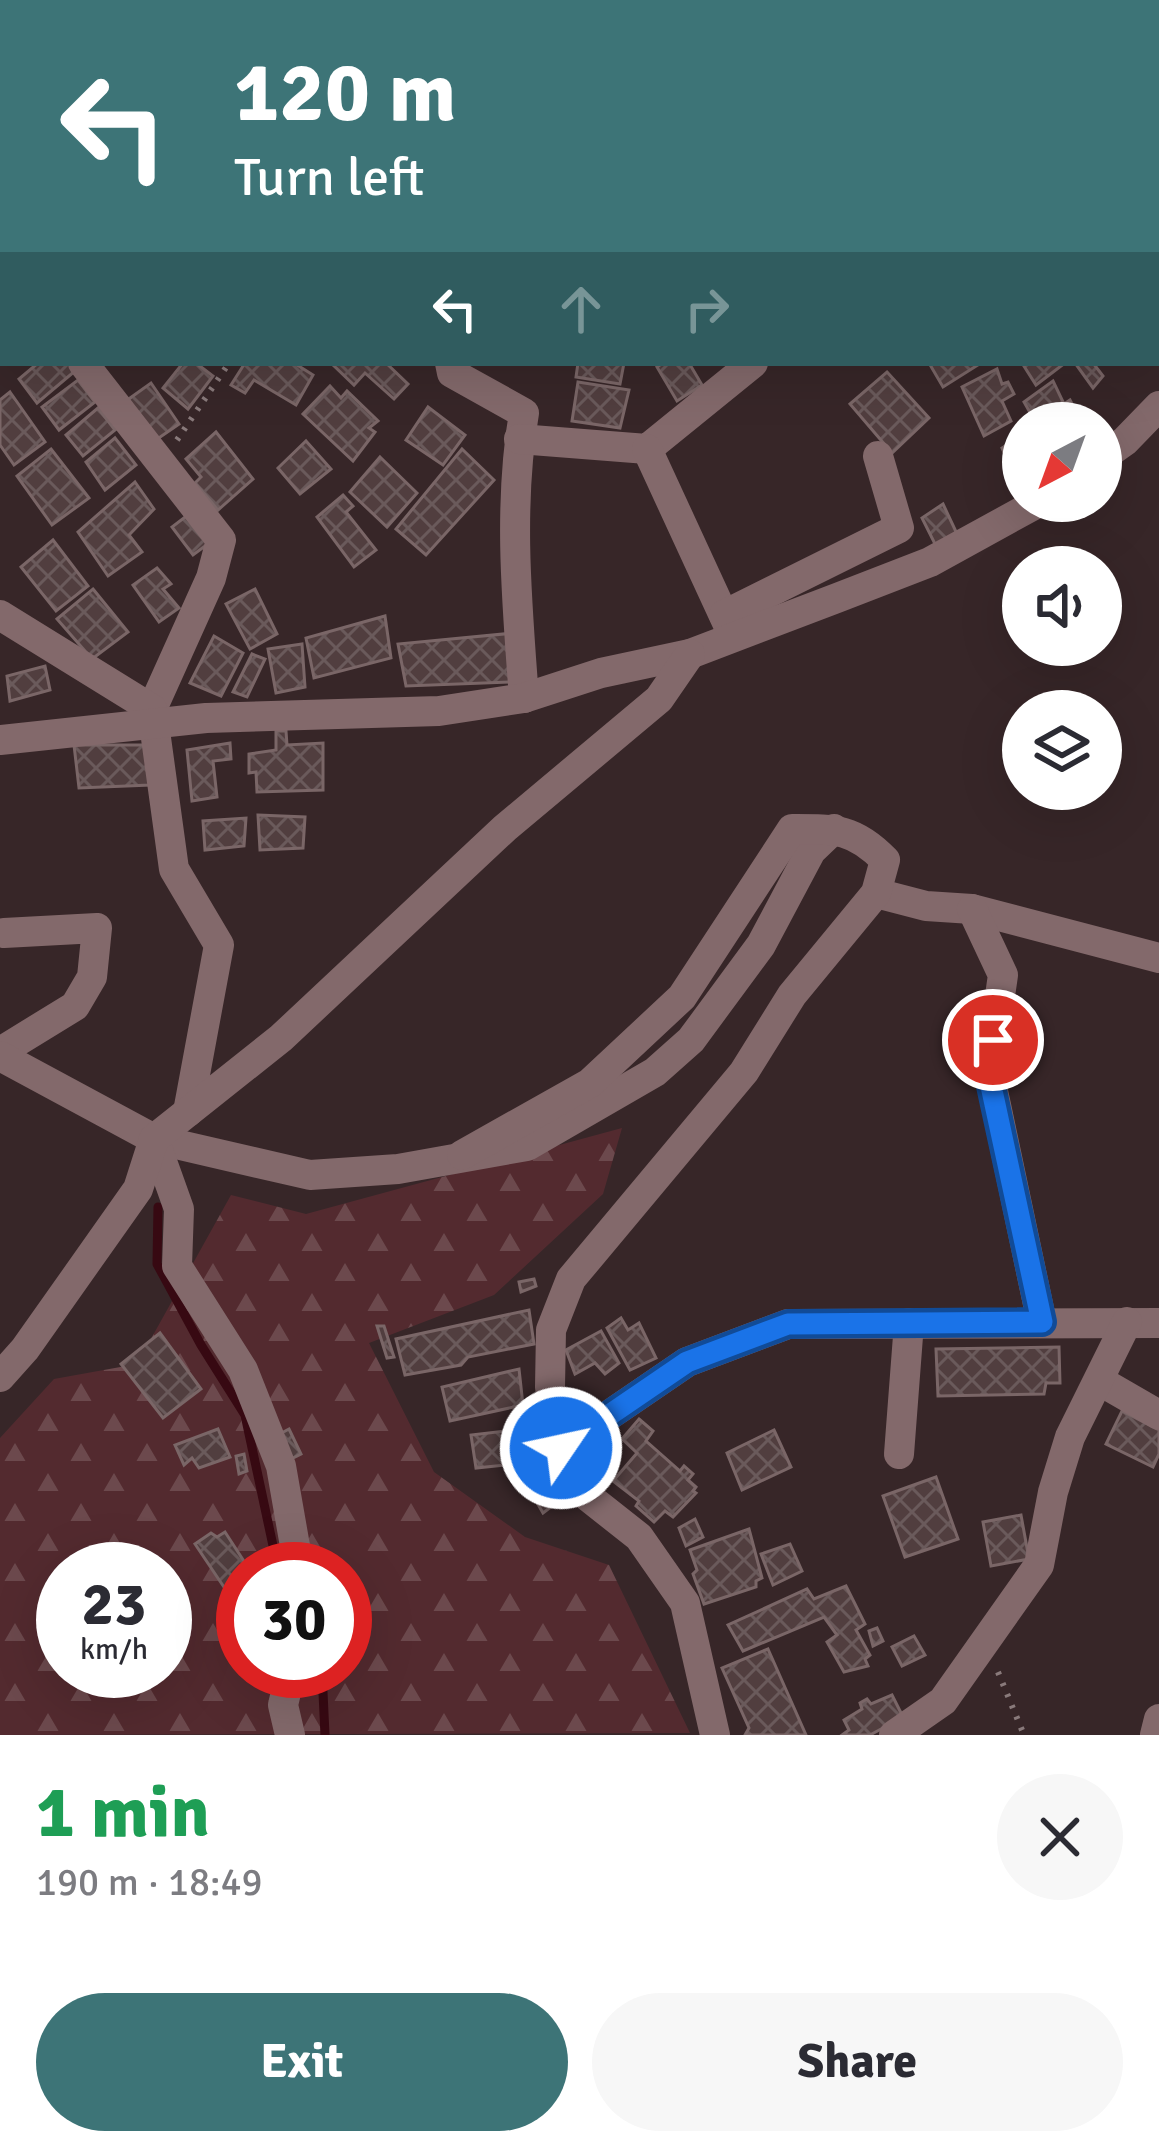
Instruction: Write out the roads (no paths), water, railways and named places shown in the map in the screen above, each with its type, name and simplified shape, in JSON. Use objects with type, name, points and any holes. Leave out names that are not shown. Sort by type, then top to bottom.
[{"type":"street","points":[[85,366],[221,540],[211,578],[152,715],[174,868],[219,945],[188,1112]]},
{"type":"street","points":[[451,366],[452,373],[524,413],[519,439],[515,587],[524,698]]},
{"type":"street","points":[[519,439],[647,449],[748,366]]},
{"type":"street","points":[[1122,443],[1159,406]]},
{"type":"street","points":[[647,449],[729,626]]},
{"type":"street","points":[[0,1377],[138,1189],[154,1138],[281,1038],[489,842],[659,699],[690,654],[729,626],[898,528],[878,456]]},
{"type":"street","points":[[729,626],[931,562],[1003,522]]},
{"type":"street","points":[[0,615],[152,715]]},
{"type":"street","points":[[0,740],[152,715],[440,711],[524,698],[601,673],[690,654]]},
{"type":"street","points":[[4,933],[97,928],[92,977],[75,1006],[0,1054],[154,1138],[310,1175],[398,1169],[462,1155],[590,1084],[682,997],[792,829],[834,829],[865,839],[885,860],[876,893],[792,995],[744,1072],[571,1279],[550,1330],[550,1387],[561,1448],[577,1488],[639,1538],[685,1603],[716,1735]]},
{"type":"street","points":[[876,893],[926,906],[972,909],[1159,958]]},
{"type":"street","points":[[972,909],[1003,975],[988,1072],[1042,1322]]},
{"type":"street","points":[[154,1138],[178,1210],[177,1266],[243,1370],[281,1466],[295,1542]]},
{"type":"street","points":[[894,1735],[943,1700],[1039,1565],[1070,1437],[1127,1322]]},
{"type":"street","points":[[899,1454],[910,1323]]},
{"type":"street","points":[[561,1448],[687,1362],[788,1324],[1159,1323]]},
{"type":"street","points":[[1100,1381],[1159,1414]]},
{"type":"street","points":[[285,1698],[290,1735]]},
{"type":"street","points":[[1154,1735],[1159,1719]]},
{"type":"waterway","points":[[158,1207],[157,1264],[245,1415],[272,1542]]},
{"type":"waterway","points":[[323,1698],[325,1735]]}]
